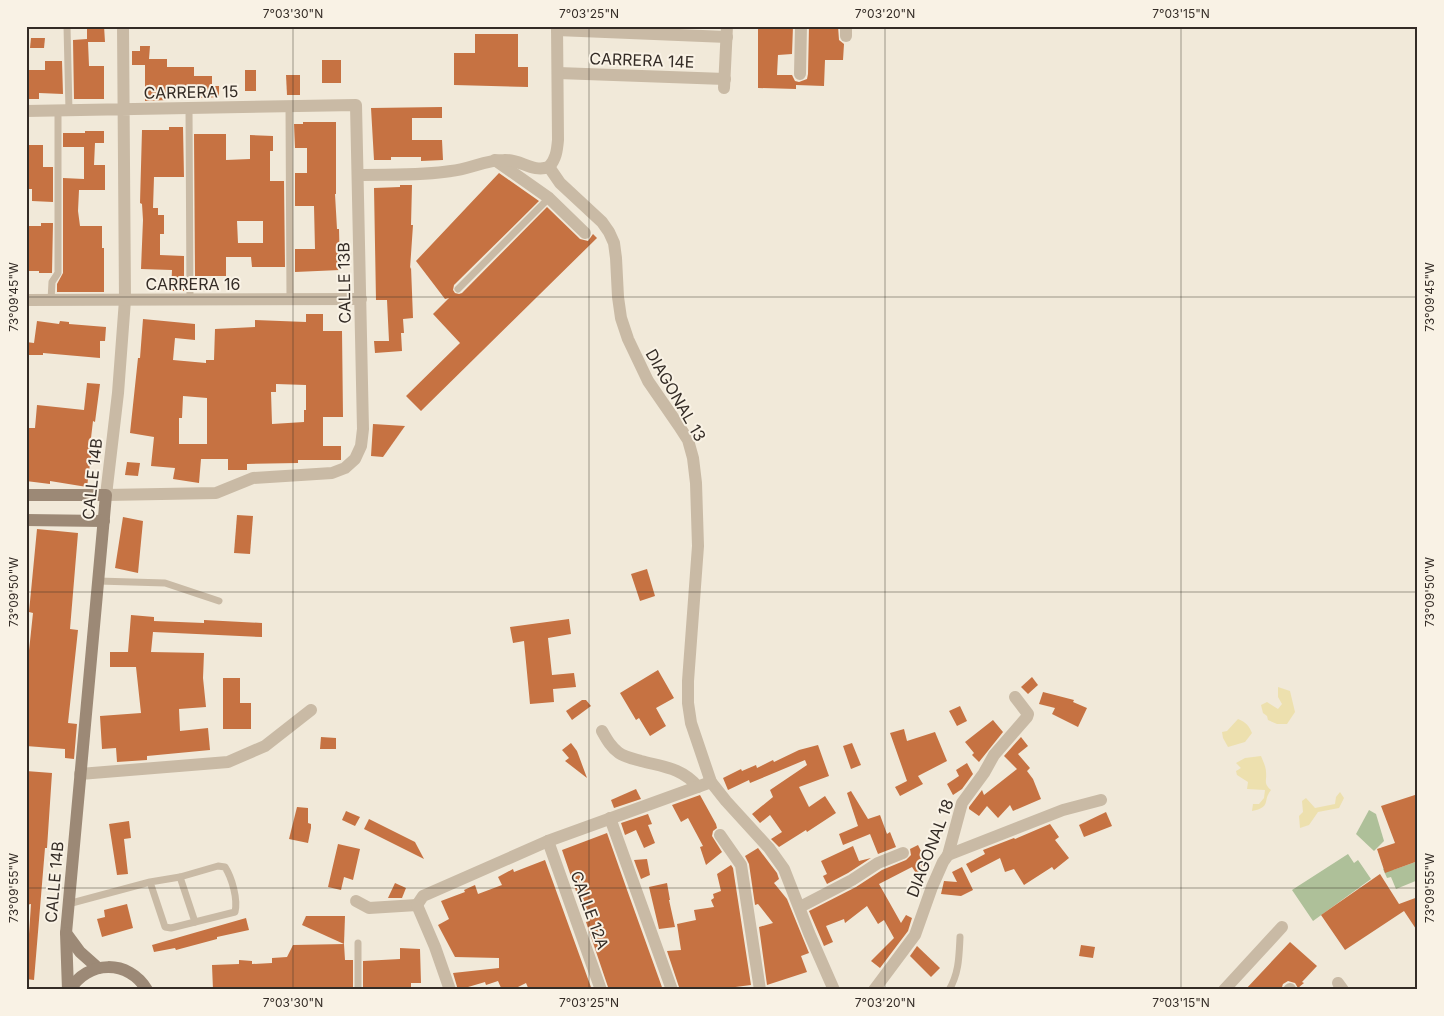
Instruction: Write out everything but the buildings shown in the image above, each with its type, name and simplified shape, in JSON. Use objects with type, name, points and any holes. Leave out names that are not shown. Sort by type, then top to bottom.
[{"type":"street","name":"CALLE 14B","points":[[69,990],[66,933],[68,904],[106,495],[118,393],[125,300],[123,26]]},
{"type":"street","points":[[800,74],[801,26]]},
{"type":"street","points":[[358,175],[448,172],[464,170],[495,160],[514,160],[534,169],[549,167],[554,162],[557,154],[557,28],[727,32]]},
{"type":"street","name":"CARRERA 14E","points":[[558,73],[724,84],[727,32]]},
{"type":"street","name":"CARRERA 15","points":[[26,112],[356,105]]},
{"type":"street","name":"CALLE 13B","points":[[106,495],[216,493],[252,478],[332,473],[345,468],[355,459],[361,446],[363,429],[356,105]]},
{"type":"street","points":[[495,160],[548,198],[585,233]]},
{"type":"street","name":"DIAGONAL 13","points":[[549,167],[560,183],[602,222],[609,232],[614,243],[621,318],[628,339],[648,381],[688,440],[693,458],[696,483],[698,546],[688,703],[691,724],[711,782],[777,858],[784,869],[800,907],[808,933],[834,990]]},
{"type":"street","name":"CARRERA 16","points":[[26,300],[361,299]]},
{"type":"street","points":[[26,495],[106,495]]},
{"type":"street","points":[[26,520],[104,521]]},
{"type":"street","name":"DIAGONAL 18","points":[[874,990],[915,935],[932,887],[948,855],[962,803],[984,773],[994,755],[1027,717],[1027,710],[1015,697]]},
{"type":"street","points":[[80,774],[228,762],[265,746],[311,710]]},
{"type":"street","points":[[602,731],[610,744],[621,754],[631,759],[682,772],[698,787]]},
{"type":"street","points":[[417,906],[423,896],[548,841],[711,782]]},
{"type":"street","points":[[948,855],[1063,810],[1101,800]]},
{"type":"street","points":[[610,818],[672,990]]},
{"type":"street","points":[[720,835],[741,866],[760,990]]},
{"type":"street","name":"CALLE 12A","points":[[548,841],[601,990]]},
{"type":"street","points":[[800,907],[852,880],[878,863],[902,853]]},
{"type":"street","points":[[356,901],[369,908],[417,906]]},
{"type":"street","points":[[417,906],[450,990]]},
{"type":"street","points":[[1224,990],[1282,927]]},
{"type":"street","name":"CALLE 14B","points":[[66,933],[80,952],[98,968]]},
{"type":"street","points":[[69,990],[80,976],[98,968],[113,967],[128,971],[136,977],[146,990]]},
{"type":"lane","points":[[51,300],[52,282],[58,273],[67,26]]},
{"type":"lane","points":[[289,106],[290,300]]},
{"type":"lane","points":[[189,108],[190,300]]},
{"type":"lane","points":[[458,289],[548,198]]},
{"type":"lane","points":[[98,581],[165,583],[219,601]]},
{"type":"lane","points":[[68,904],[150,882],[180,877],[218,866],[225,867],[228,873],[237,905],[235,912],[171,928],[165,927],[150,882]]},
{"type":"lane","points":[[180,877],[194,922]]},
{"type":"lane","points":[[949,990],[955,979],[959,964],[960,937]]},
{"type":"lane","points":[[358,943],[358,990]]},
{"type":"green space","points":[[1369,810],[1376,814],[1384,841],[1374,851],[1356,834]]},
{"type":"green space","points":[[1348,854],[1354,863],[1358,860],[1371,879],[1313,921],[1292,890]]},
{"type":"green space","points":[[1418,861],[1418,876],[1416,876],[1418,880],[1396,889],[1391,877],[1387,878],[1383,869],[1392,866],[1393,870]]},
{"type":"sand","points":[[1278,687],[1290,691],[1295,712],[1287,724],[1277,724],[1268,720],[1267,716],[1263,713],[1261,705],[1267,702],[1278,709],[1282,704],[1278,697]]},
{"type":"sand","points":[[1238,719],[1247,724],[1252,733],[1245,742],[1228,747],[1222,732],[1227,731]]},
{"type":"sand","points":[[1261,756],[1266,768],[1266,784],[1271,790],[1262,808],[1252,811],[1253,804],[1259,804],[1264,798],[1265,790],[1247,789],[1248,782],[1237,775],[1236,771],[1241,768],[1236,763],[1245,758]]},
{"type":"sand","points":[[1340,792],[1344,798],[1339,808],[1318,812],[1309,825],[1300,828],[1299,816],[1303,812],[1302,801],[1306,798],[1315,808],[1335,804],[1336,797]]}]
